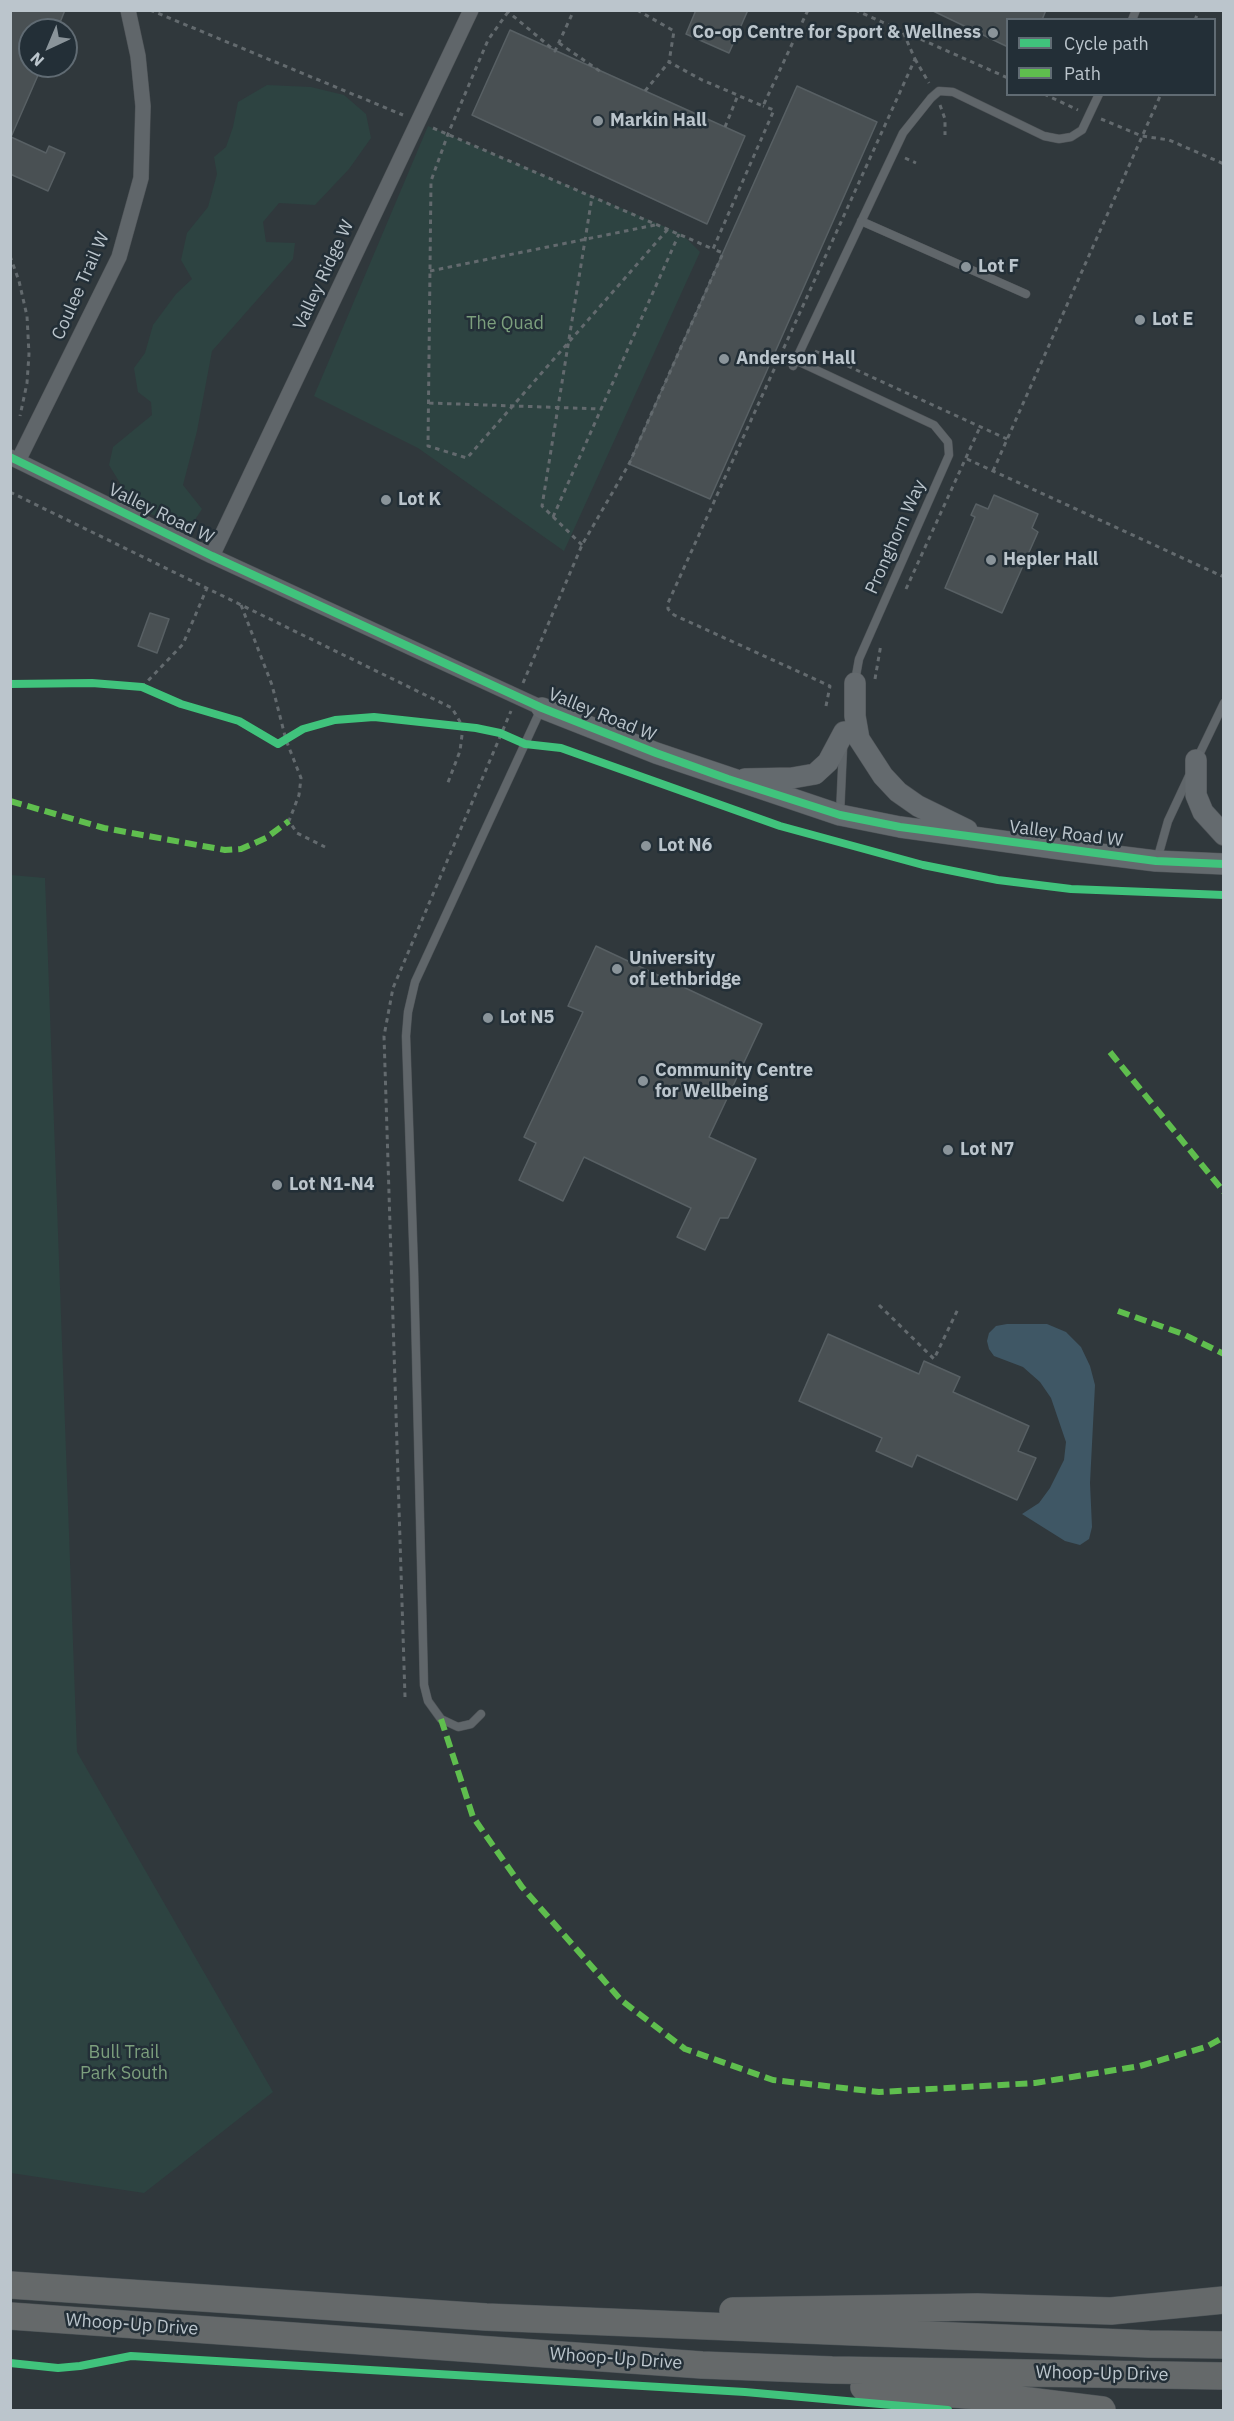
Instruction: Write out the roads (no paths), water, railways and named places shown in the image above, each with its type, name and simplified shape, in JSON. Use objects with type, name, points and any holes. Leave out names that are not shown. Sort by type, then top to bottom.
[{"type":"highway","name":"Whoop-Up Drive","points":[[10,2285],[486,2317],[1149,2344],[1224,2345]]},
{"type":"highway","points":[[486,2317],[855,2308],[977,2307],[1111,2311],[1224,2300]]},
{"type":"highway","name":"Whoop-Up Drive","points":[[10,2316],[702,2365],[832,2370],[1224,2376]]},
{"type":"highway","points":[[702,2365],[817,2384],[1004,2398],[1102,2410]]},
{"type":"street","name":"Coulee Trail W","points":[[14,459],[119,257],[141,178],[143,105],[138,56],[128,10]]},
{"type":"street","name":"Valley Ridge W","points":[[212,556],[471,10]]},
{"type":"street","name":"Valley Road W","points":[[14,459],[212,556],[517,697],[656,753],[728,779],[840,815],[900,827],[1156,861],[1224,864]]},
{"type":"street","points":[[864,684],[855,716],[859,739],[883,776],[898,792],[918,806],[987,839]]},
{"type":"street","points":[[728,779],[792,778],[815,774],[828,762],[844,732]]},
{"type":"street","points":[[1196,760],[1196,795],[1203,812],[1224,835]]},
{"type":"lane","points":[[1026,294],[861,221],[903,133],[939,90],[952,92],[1044,136],[1059,139],[1071,137],[1082,130],[1098,96]]},
{"type":"lane","name":"Pronghorn Way","points":[[840,815],[844,732],[864,684],[859,659],[948,452],[948,442],[934,425],[794,363],[861,221]]},
{"type":"lane","points":[[1156,861],[1168,822],[1224,703]]},
{"type":"lane","points":[[481,1714],[471,1724],[458,1727],[441,1719],[428,1701],[424,1685],[406,1036],[408,1012],[415,982],[542,708]]},
{"type":"water","points":[[1047,1324],[1066,1332],[1081,1347],[1090,1366],[1095,1385],[1090,1483],[1092,1527],[1089,1539],[1080,1545],[1065,1541],[1022,1514],[1039,1503],[1050,1488],[1064,1460],[1066,1442],[1051,1398],[1040,1382],[1023,1367],[994,1356],[989,1349],[987,1341],[989,1333],[996,1326]]},
{"type":"place","name":"Co-op Centre for Sport & Wellness","points":[[993,33]]},
{"type":"place","name":"Markin Hall","points":[[598,121]]},
{"type":"place","name":"Lot F","points":[[966,267]]},
{"type":"place","name":"Lot E","points":[[1140,320]]},
{"type":"place","name":"Anderson Hall","points":[[724,359]]},
{"type":"place","name":"Lot K","points":[[386,500]]},
{"type":"place","name":"Hepler Hall","points":[[991,560]]},
{"type":"place","name":"Lot N6","points":[[646,846]]},
{"type":"place","name":"University of Lethbridge","points":[[617,969]]},
{"type":"place","name":"Lot N5","points":[[488,1018]]},
{"type":"place","name":"Community Centre for Wellbeing","points":[[643,1081]]},
{"type":"place","name":"Lot N7","points":[[948,1150]]},
{"type":"place","name":"Lot N1-N4","points":[[277,1185]]},
{"type":"park label","name":"The Quad","points":[[505,324]]},
{"type":"park label","name":"Bull Trail Park South","points":[[124,2063]]}]
